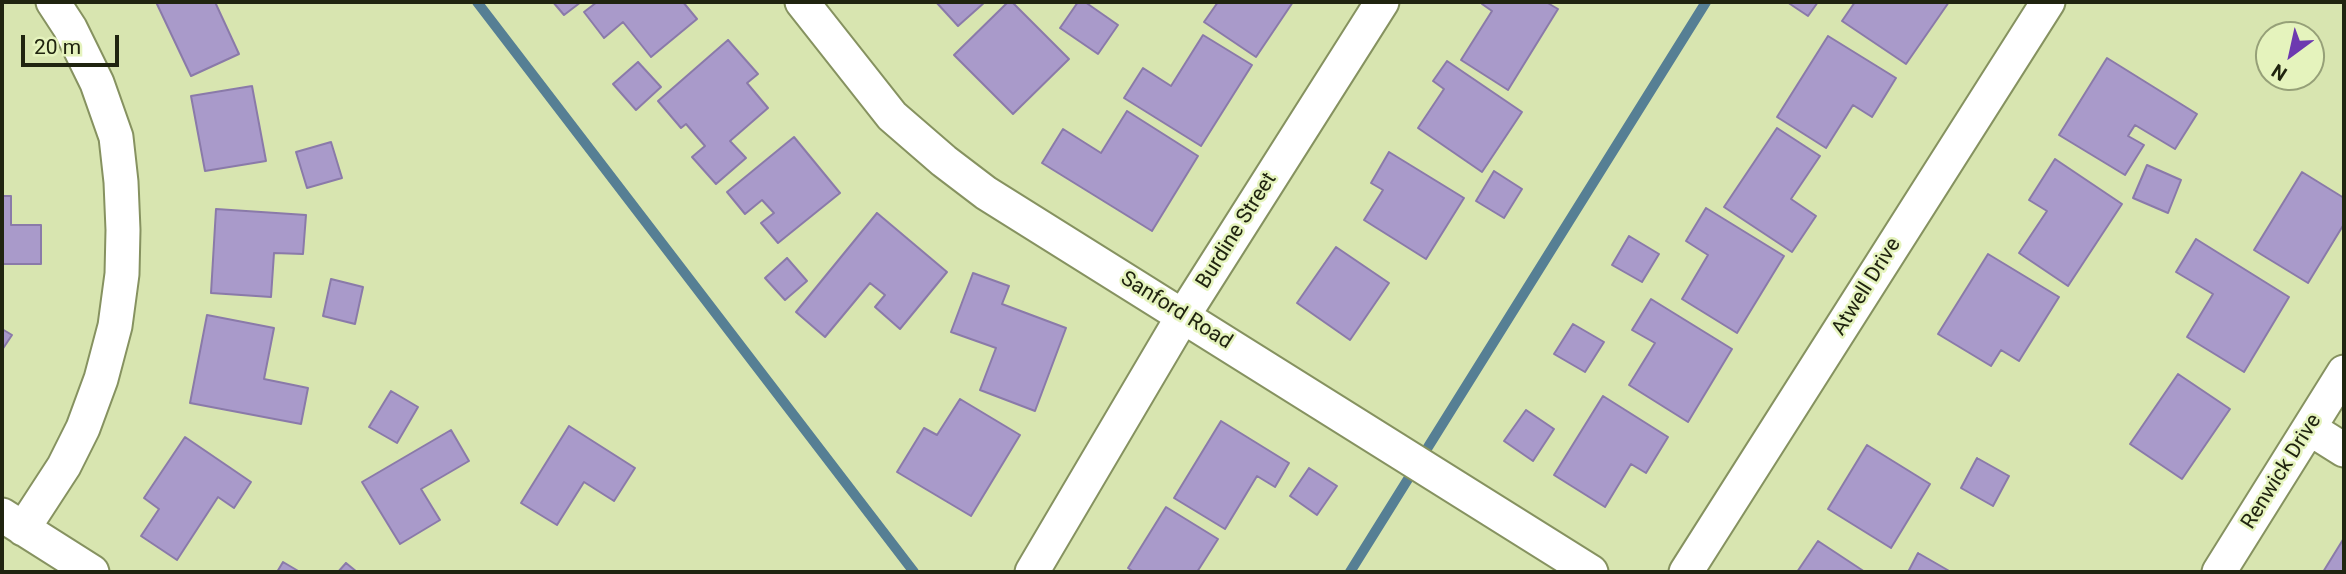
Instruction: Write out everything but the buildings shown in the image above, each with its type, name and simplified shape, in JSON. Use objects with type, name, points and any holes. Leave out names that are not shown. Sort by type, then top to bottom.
[{"type":"street","points":[[53,2],[70,28],[96,83],[116,137],[122,206],[122,274],[115,326],[101,379],[83,428],[64,466],[12,522],[92,572]]},
{"type":"street","name":"Sanford Road","points":[[802,2],[892,116],[986,193],[1591,572]]},
{"type":"street","name":"Burdine Street","points":[[1032,572],[1183,316],[1382,2]]},
{"type":"street","name":"Atwell Drive","points":[[1686,572],[2048,2]]},
{"type":"street","name":"Renwick Drive","points":[[2219,572],[2344,372]]},
{"type":"street","points":[[2309,428],[2344,450]]},
{"type":"waterway","points":[[477,2],[914,572]]},
{"type":"waterway","points":[[1350,572],[1706,2]]}]
